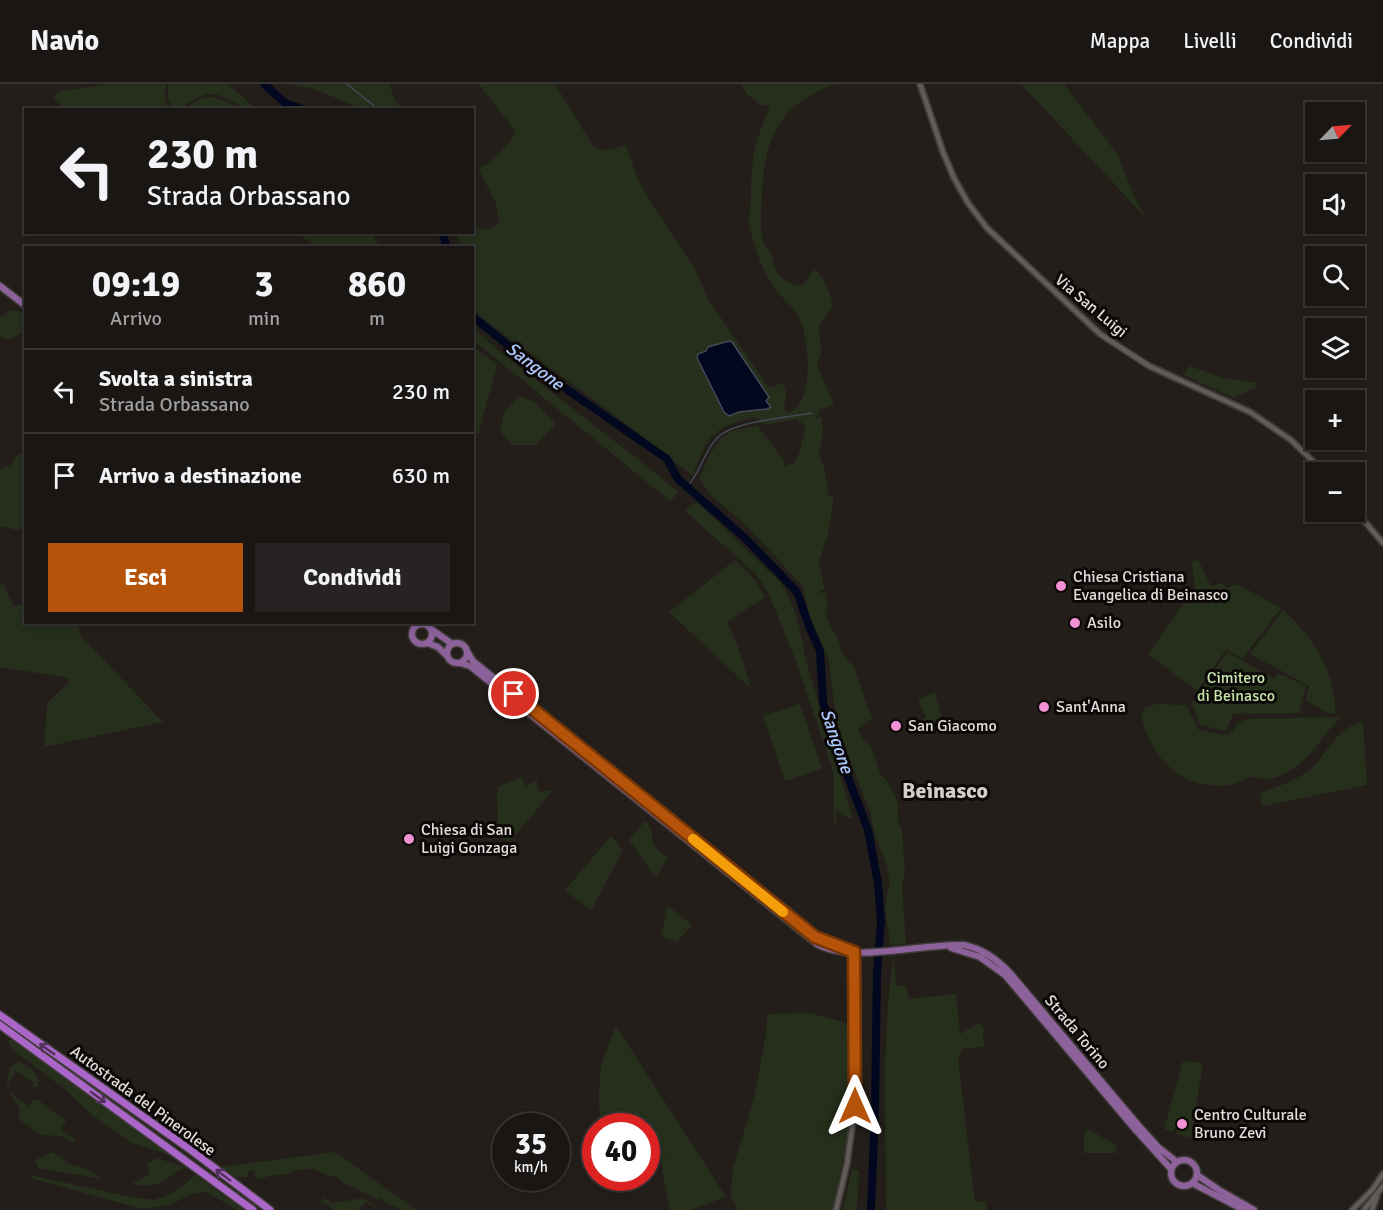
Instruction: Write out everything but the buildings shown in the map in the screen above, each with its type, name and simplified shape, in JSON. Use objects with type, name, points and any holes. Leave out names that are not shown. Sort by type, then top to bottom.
[{"type":"highway","name":"Autostrada del Pinerolese","points":[[0,1016],[192,1151],[270,1210]]},
{"type":"highway","name":"Autostrada del Pinerolese","points":[[0,1025],[253,1210]]},
{"type":"main road","points":[[0,286],[24,304]]},
{"type":"main road","points":[[426,625],[432,636],[427,642],[419,644],[415,641],[412,633],[414,625],[419,624],[426,625],[452,644],[460,644],[473,661],[806,930],[821,941],[854,952]]},
{"type":"main road","points":[[427,642],[438,647],[454,663],[470,666],[812,941],[829,950],[854,952]]},
{"type":"main road","points":[[447,656],[447,649],[452,644]]},
{"type":"main road","points":[[460,663],[466,659],[467,651]]},
{"type":"main road","name":"Strada Torino","points":[[854,952],[957,945],[974,947],[1001,964],[1149,1138],[1177,1162]]},
{"type":"main road","name":"Strada Torino","points":[[944,946],[980,957],[1005,975],[1134,1128],[1172,1169]]},
{"type":"main road","points":[[1184,1160],[1192,1162],[1196,1167],[1197,1175],[1192,1183],[1186,1186],[1177,1183],[1171,1176],[1172,1169],[1177,1162],[1184,1160]]},
{"type":"main road","points":[[1197,1175],[1254,1210]]},
{"type":"main road","points":[[1192,1183],[1244,1210]]},
{"type":"street","name":"Via San Luigi","points":[[920,84],[954,178],[968,203],[987,228],[1100,334],[1149,366],[1250,412],[1291,440],[1314,462]]},
{"type":"street","points":[[1365,521],[1383,543]]},
{"type":"street","points":[[836,1210],[847,1164],[855,1106],[854,952]]},
{"type":"street","points":[[1352,1210],[1373,1189],[1383,1174]]},
{"type":"street","points":[[1364,1210],[1383,1186]]},
{"type":"street","points":[[1372,1210],[1378,1194]]},
{"type":"green space","points":[[109,84],[166,84],[165,99],[169,108],[61,108],[54,98],[56,93]]},
{"type":"green space","points":[[168,84],[228,84],[253,106],[272,108],[247,108],[211,94],[201,96],[180,108],[172,108],[168,100]]},
{"type":"green space","points":[[286,84],[389,84],[395,100],[402,108],[357,108],[314,89]]},
{"type":"green space","points":[[479,84],[555,84],[593,146],[605,150],[626,145],[637,178],[695,269],[708,299],[768,387],[771,388],[781,383],[784,385],[785,410],[789,413],[797,407],[803,397],[808,370],[806,341],[800,319],[766,274],[750,228],[753,159],[770,106],[759,104],[747,94],[741,84],[835,84],[811,95],[794,108],[781,122],[772,139],[763,179],[761,226],[764,243],[782,278],[797,286],[803,284],[815,269],[823,278],[832,300],[831,309],[820,324],[819,336],[822,348],[817,366],[834,404],[819,410],[815,419],[821,416],[823,431],[819,453],[825,471],[828,495],[834,497],[828,535],[819,561],[824,589],[819,591],[826,593],[828,609],[825,610],[830,626],[837,636],[842,654],[854,667],[872,719],[858,729],[862,739],[871,746],[881,776],[886,779],[898,802],[898,820],[902,831],[905,870],[902,886],[906,944],[890,945],[885,905],[890,882],[886,862],[836,722],[829,660],[809,614],[803,587],[749,528],[712,496],[699,479],[710,454],[721,438],[732,431],[757,425],[785,462],[783,467],[794,463],[799,454],[806,426],[796,419],[767,424],[759,423],[755,417],[730,425],[714,435],[708,442],[693,476],[612,413],[479,316],[474,308],[474,246],[462,246],[456,234],[474,234],[474,225],[486,229],[493,228],[499,222],[496,203],[478,168],[500,153],[515,131]],"holes":[[[732,342],[768,397],[755,407],[729,416],[698,354]]]},
{"type":"green space","points":[[1021,84],[1064,84],[1118,155],[1133,194],[1146,218]]},
{"type":"green space","points":[[202,98],[223,100],[240,108],[185,108]]},
{"type":"green space","points":[[299,234],[319,234],[323,237],[331,234],[371,234],[380,246],[319,246]]},
{"type":"green space","points":[[11,310],[24,313],[24,332],[13,338],[7,339],[0,336],[0,317]]},
{"type":"green space","points":[[474,328],[492,345],[679,492],[670,501],[474,341]]},
{"type":"green space","points":[[474,347],[497,365],[478,435],[474,432]]},
{"type":"green space","points":[[1189,366],[1224,378],[1259,383],[1257,387],[1233,398],[1184,375]]},
{"type":"green space","points":[[519,396],[534,402],[556,424],[536,445],[512,445],[500,431],[504,412]]},
{"type":"green space","points":[[24,453],[24,529],[17,530],[0,526],[0,469],[11,465],[16,456]]},
{"type":"green space","points":[[697,502],[781,583],[788,594],[852,817],[850,819],[836,809],[836,823],[834,824],[832,768],[796,661],[768,592],[756,574],[685,511]]},
{"type":"green space","points":[[735,560],[753,578],[765,597],[727,622],[737,644],[750,684],[748,686],[669,612]]},
{"type":"green space","points":[[1198,560],[1211,586],[1222,583],[1226,588],[1237,584],[1281,608],[1243,658],[1226,650],[1197,691],[1148,654],[1195,587],[1192,562]]},
{"type":"green space","points":[[4,584],[13,607],[24,603],[24,624],[78,624],[80,635],[163,722],[44,747],[47,703],[69,682],[69,678],[0,667],[0,585]]},
{"type":"green space","points":[[1283,610],[1304,631],[1321,656],[1332,684],[1335,713],[1329,714],[1306,700],[1309,686],[1250,654]]},
{"type":"green space","name":"Cimitero di Beinasco","points":[[1227,652],[1274,679],[1278,673],[1306,686],[1299,713],[1233,714],[1226,731],[1200,725],[1192,704]]},
{"type":"green space","points":[[935,692],[944,727],[934,732],[929,723],[921,727],[919,721],[926,717],[918,700]]},
{"type":"green space","points":[[800,704],[822,769],[785,781],[763,716]]},
{"type":"green space","points":[[1156,704],[1186,705],[1199,730],[1224,735],[1231,733],[1238,723],[1247,719],[1342,717],[1304,760],[1287,773],[1269,779],[1254,777],[1233,784],[1213,786],[1184,777],[1162,759],[1146,732],[1141,716],[1144,708]]},
{"type":"green space","points":[[1363,722],[1367,785],[1262,806],[1261,793],[1291,781],[1308,771],[1339,735],[1346,729]]},
{"type":"green space","points":[[521,777],[526,786],[537,780],[540,792],[554,789],[509,843],[498,834],[497,787]]},
{"type":"green space","points":[[645,821],[650,826],[654,846],[668,858],[658,877],[653,874],[629,840]]},
{"type":"green space","points":[[611,836],[623,850],[592,909],[586,907],[565,890]]},
{"type":"green space","points":[[668,906],[692,925],[677,942],[661,936]]},
{"type":"green space","points":[[894,953],[896,986],[906,986],[909,999],[956,994],[960,1034],[980,1022],[985,1032],[982,1033],[985,1046],[963,1049],[958,1060],[975,1202],[986,1201],[987,1210],[886,1210],[886,1049]]},
{"type":"green space","points":[[810,1013],[843,1022],[851,1027],[850,1119],[832,1210],[738,1210],[730,1196],[733,1169],[754,1098],[766,1035],[767,1014]]},
{"type":"green space","points":[[616,1026],[726,1197],[690,1210],[670,1210],[660,1159],[660,1113],[600,1113],[601,1065]]},
{"type":"green space","points":[[9,1040],[13,1040],[170,1154],[132,1143],[92,1115],[66,1090],[13,1050]]},
{"type":"green space","points":[[1183,1061],[1203,1063],[1191,1138],[1176,1134],[1189,1120],[1183,1115],[1174,1128],[1174,1132],[1164,1129]]},
{"type":"green space","points":[[18,1062],[30,1067],[37,1077],[38,1086],[32,1086],[34,1083],[16,1071],[9,1082],[8,1091],[9,1068]]},
{"type":"green space","points":[[9,1091],[28,1106],[33,1100],[38,1100],[66,1121],[61,1129],[76,1140],[74,1143],[62,1136],[40,1135],[19,1119],[20,1109]]},
{"type":"green space","points":[[1087,1128],[1117,1146],[1116,1153],[1084,1153],[1084,1137]]},
{"type":"green space","points":[[52,1152],[72,1165],[82,1167],[103,1179],[38,1168],[35,1160]]},
{"type":"green space","points":[[335,1152],[416,1210],[402,1210],[382,1201],[383,1198],[380,1197],[379,1200],[342,1182],[336,1176],[327,1175],[315,1169],[294,1170],[291,1174],[273,1175],[260,1179],[255,1177],[254,1170],[248,1171],[247,1177],[236,1177],[219,1167]]},
{"type":"green space","points":[[157,1158],[187,1168],[177,1171],[157,1184],[131,1184],[149,1175],[148,1163]]},
{"type":"green space","points":[[852,1169],[859,1170],[857,1210],[843,1210]]},
{"type":"green space","points":[[30,1175],[154,1200],[169,1195],[195,1175],[244,1210],[237,1210],[207,1192],[192,1194],[170,1205],[142,1209],[34,1179]]},
{"type":"green space","points":[[324,1198],[333,1203],[364,1198],[376,1208],[366,1202],[358,1210],[334,1210],[321,1201]]},
{"type":"water","points":[[732,342],[769,397],[766,401],[771,407],[739,412],[729,416],[724,412],[697,358],[698,354],[706,351],[708,347]]},
{"type":"waterway","name":"Sangone","points":[[264,84],[285,103],[299,108]]},
{"type":"waterway","points":[[347,84],[377,108]]},
{"type":"waterway","name":"Sangone","points":[[443,234],[446,246]]},
{"type":"waterway","name":"Sangone","points":[[474,318],[536,368],[667,459],[678,479],[746,539],[797,592],[820,651],[823,702],[868,830],[878,883],[881,921],[877,972],[871,1210]]},
{"type":"waterway","points":[[687,487],[717,438],[724,432],[747,424],[812,413]]},
{"type":"slow traffic","points":[[693,839],[783,912]]},
{"type":"place","name":"Chiesa Cristiana Evangelica di Beinasco","points":[[1061,586]]},
{"type":"place","name":"Asilo","points":[[1075,623]]},
{"type":"place","name":"Sant'Anna","points":[[1044,707]]},
{"type":"place","name":"San Giacomo","points":[[896,726]]},
{"type":"place","name":"Chiesa di San Luigi Gonzaga","points":[[409,839]]},
{"type":"place","name":"Centro Culturale Bruno Zevi","points":[[1182,1124]]},
{"type":"district","name":"Beinasco","points":[[945,790]]},
{"type":"route","points":[[514,694],[815,937],[827,944],[854,952],[855,1106]]}]
